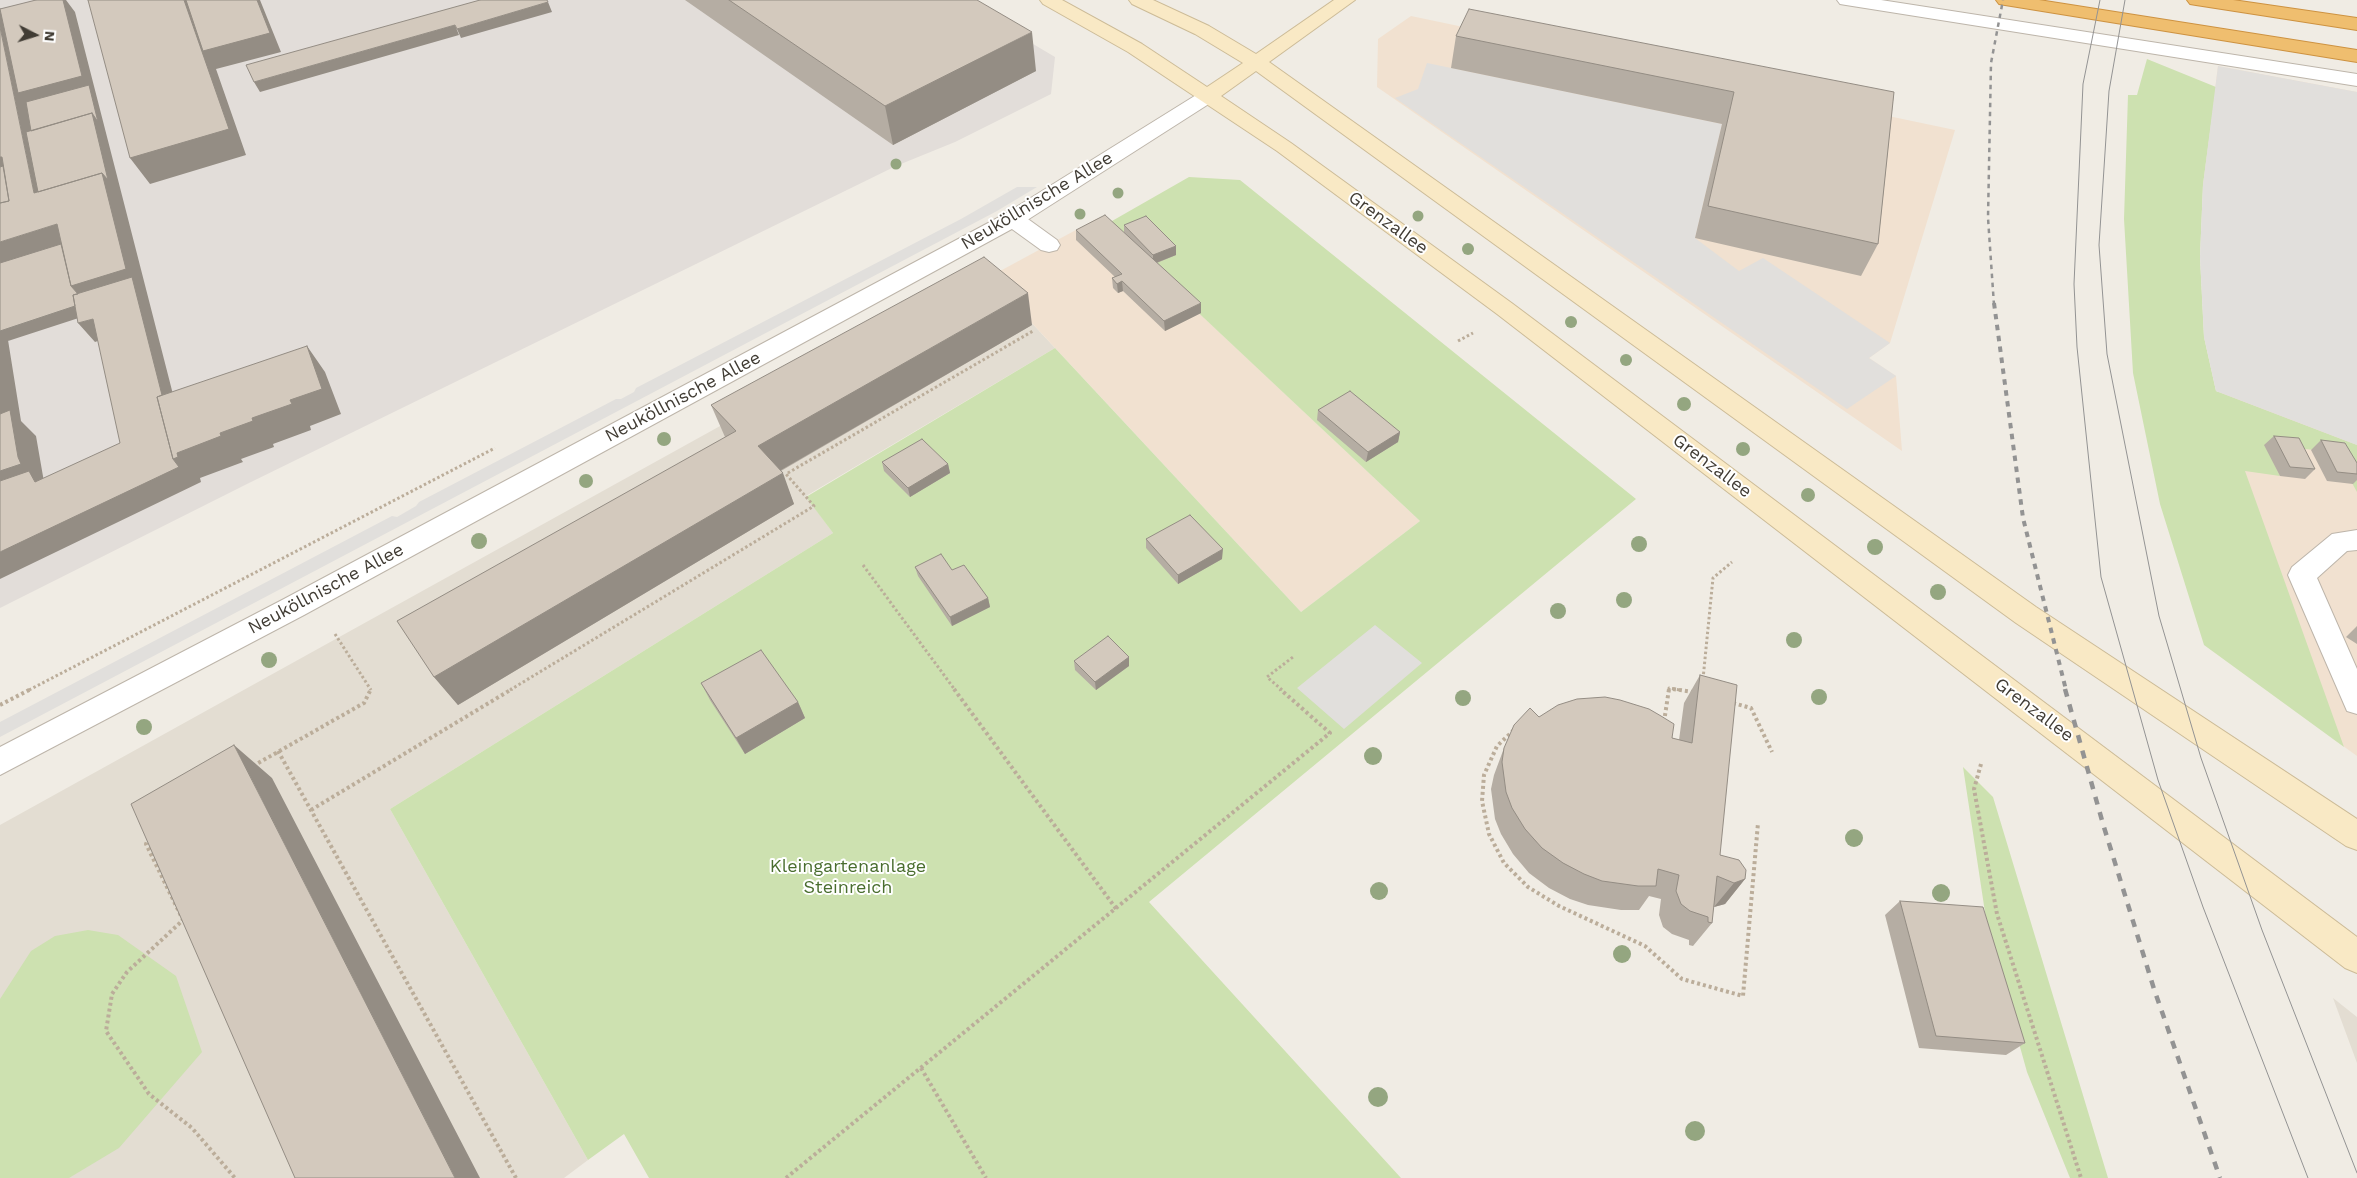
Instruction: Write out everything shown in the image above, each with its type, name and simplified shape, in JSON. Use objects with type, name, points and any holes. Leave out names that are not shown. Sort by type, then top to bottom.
[{"type":"highway","points":[[2005,0],[2357,56]]},
{"type":"highway","points":[[2200,0],[2357,24]]},
{"type":"main road","name":"Grenzallee","points":[[1049,0],[1135,48],[1266,133],[1505,309],[2357,957]]},
{"type":"main road","points":[[1138,0],[1190,24],[1257,63],[1540,263],[2026,615],[2357,836]]},
{"type":"main road","name":"Neuköllnische Allee","points":[[1208,96],[1346,0]]},
{"type":"street","points":[[1846,0],[2357,80]]},
{"type":"street","name":"Neuköllnische Allee","points":[[0,762],[294,607],[1013,219],[1208,96]]},
{"type":"street","points":[[1013,219],[1049,245]]},
{"type":"street","points":[[2357,540],[2341,541],[2302,575],[2357,702]]},
{"type":"path","points":[[311,810],[814,506],[786,474],[1033,331]]},
{"type":"path","points":[[1458,341],[1475,331]]},
{"type":"path","points":[[1703,683],[1713,578],[1732,562]]},
{"type":"path","points":[[863,565],[1117,910]]},
{"type":"path","points":[[245,770],[364,703],[371,689],[335,634]]},
{"type":"path","points":[[786,1178],[1117,910],[1330,733],[1267,677],[1293,657]]},
{"type":"path","points":[[1663,731],[1669,688],[1702,693]]},
{"type":"path","points":[[1726,701],[1751,708],[1772,752]]},
{"type":"path","points":[[1517,727],[1497,746],[1484,775],[1482,792],[1489,834],[1504,863],[1528,886],[1559,906],[1645,946],[1682,979],[1743,996],[1758,823]]},
{"type":"path","points":[[278,751],[516,1178]]},
{"type":"path","points":[[1981,764],[1974,789],[1997,914],[2081,1178]]},
{"type":"path","points":[[152,829],[146,844],[182,920],[127,972],[112,994],[106,1031],[149,1094],[192,1128],[235,1178]]},
{"type":"path","points":[[921,1068],[986,1178]]},
{"type":"shaded area","points":[[0,0],[959,0],[1055,57],[1051,94],[955,142],[896,166],[249,483],[0,608]]},
{"type":"shaded area","points":[[1411,16],[1955,130],[1890,343],[1869,358],[1896,376],[1902,451],[1377,87],[1378,39]]},
{"type":"shaded area","points":[[1427,63],[1722,124],[1695,238],[1739,271],[1763,258],[1890,343],[1869,358],[1896,376],[1847,409],[1395,98],[1418,89]]},
{"type":"shaded area","points":[[2218,66],[2357,92],[2357,756],[2332,738],[2274,585],[2204,337],[2203,185]]},
{"type":"shaded area","points":[[2218,66],[2357,92],[2357,445],[2216,391],[2204,337],[2200,257],[2203,185]]},
{"type":"shaded area","points":[[1017,187],[1037,187],[997,211],[0,737],[0,722],[392,516],[397,517],[416,506],[419,502],[616,399],[621,399],[634,392],[636,388],[961,219]]},
{"type":"shaded area","points":[[1098,218],[1420,521],[1301,612],[989,277]]},
{"type":"shaded area","points":[[989,277],[1055,348],[806,496],[833,533],[390,809],[588,1160],[564,1178],[0,1178],[0,825]]},
{"type":"shaded area","points":[[1375,625],[1422,663],[1344,729],[1297,688]]},
{"type":"shaded area","points":[[2333,998],[2357,1017],[2357,1063]]},
{"type":"green space","points":[[2147,59],[2216,87],[2203,185],[2200,257],[2204,337],[2216,391],[2357,445],[2357,492],[2335,452],[2265,445],[2280,476],[2245,471],[2344,747],[2204,645],[2160,504],[2133,373],[2124,219],[2128,95],[2137,95]]},
{"type":"green space","name":"Kleingartenanlage Steinreich","points":[[1189,177],[1240,180],[1636,499],[1149,902],[1401,1178],[649,1178],[624,1134],[588,1160],[390,809],[833,533],[806,497],[1055,348],[1301,612],[1420,521],[1105,225]]},
{"type":"green space","points":[[1963,767],[1993,797],[2108,1178],[2070,1178],[2027,1072],[1988,932]]},
{"type":"green space","points":[[88,930],[118,935],[176,976],[202,1052],[119,1148],[69,1178],[0,1178],[0,999],[31,951],[55,936]]},
{"type":"building","points":[[36,0],[63,0],[82,76],[18,93],[0,9]]},
{"type":"building","points":[[88,0],[184,0],[229,129],[130,158]]},
{"type":"building","points":[[186,0],[257,0],[270,33],[203,51]]},
{"type":"building","points":[[480,0],[547,0],[548,2],[457,29],[455,25],[254,82],[246,65]]},
{"type":"building","points":[[729,0],[977,0],[1032,32],[885,106]]},
{"type":"building","points":[[1469,9],[1894,92],[1878,244],[1708,206],[1734,92],[1456,36]]},
{"type":"building","points":[[0,27],[34,193],[102,173],[126,269],[71,286],[57,224],[0,242],[0,203],[9,201],[2,157],[0,157]]},
{"type":"building","points":[[89,85],[98,122],[92,113],[31,131],[26,102]]},
{"type":"building","points":[[92,113],[108,180],[102,173],[38,192],[26,132]]},
{"type":"building","points":[[3,166],[9,201],[0,203],[0,167]]},
{"type":"building","points":[[1105,215],[1201,303],[1164,321],[1122,281],[1117,284],[1112,278],[1122,274],[1076,230]]},
{"type":"building","points":[[1146,216],[1176,246],[1153,255],[1124,225]]},
{"type":"building","points":[[61,244],[71,286],[78,294],[73,295],[75,306],[0,331],[0,263]]},
{"type":"building","points":[[984,257],[1028,293],[758,446],[783,473],[434,677],[397,621],[736,431],[711,405]]},
{"type":"building","points":[[132,277],[162,395],[157,397],[173,459],[179,467],[0,552],[0,481],[29,471],[35,482],[120,443],[93,319],[78,323],[73,295]]},
{"type":"building","points":[[307,346],[322,389],[290,400],[292,404],[252,418],[253,421],[220,433],[221,436],[177,453],[178,457],[173,459],[157,397]]},
{"type":"building","points":[[1350,391],[1400,432],[1368,452],[1318,410]]},
{"type":"building","points":[[10,410],[18,457],[21,464],[0,471],[0,414]]},
{"type":"building","points":[[2274,436],[2299,438],[2315,469],[2290,467]]},
{"type":"building","points":[[922,439],[948,464],[908,488],[882,462]]},
{"type":"building","points":[[2321,440],[2345,443],[2357,463],[2357,474],[2337,472]]},
{"type":"building","points":[[1190,515],[1223,549],[1178,575],[1146,539]]},
{"type":"building","points":[[941,554],[952,570],[964,565],[988,598],[950,617],[915,567]]},
{"type":"building","points":[[1108,636],[1129,657],[1095,682],[1074,661]]},
{"type":"building","points":[[761,650],[798,702],[736,738],[701,683]]},
{"type":"building","points":[[1700,675],[1737,685],[1720,855],[1739,860],[1746,870],[1745,879],[1734,883],[1717,876],[1712,923],[1708,922],[1708,917],[1690,911],[1681,904],[1676,891],[1679,875],[1658,869],[1656,886],[1638,886],[1602,881],[1563,863],[1542,848],[1525,829],[1512,808],[1506,792],[1502,762],[1504,748],[1514,725],[1530,708],[1539,717],[1558,705],[1577,699],[1605,697],[1649,709],[1674,724],[1672,738],[1692,743]]},
{"type":"building","points":[[234,745],[455,1178],[295,1178],[131,804]]},
{"type":"building","points":[[1900,901],[1983,907],[2025,1043],[1936,1036]]},
{"type":"tram line","points":[[2100,0],[2083,84],[2074,284],[2077,347],[2101,577],[2158,780],[2203,907],[2308,1178]]},
{"type":"tram line","points":[[2125,0],[2109,91],[2099,245],[2107,354],[2159,616],[2201,758],[2262,930],[2357,1173]]},
{"type":"railway","points":[[1994,305],[1988,218],[1991,63],[2003,0]]},
{"type":"railway","points":[[1994,303],[2023,518],[2066,690]]},
{"type":"railway","points":[[2065,689],[2103,824],[2154,989],[2220,1178]]}]
